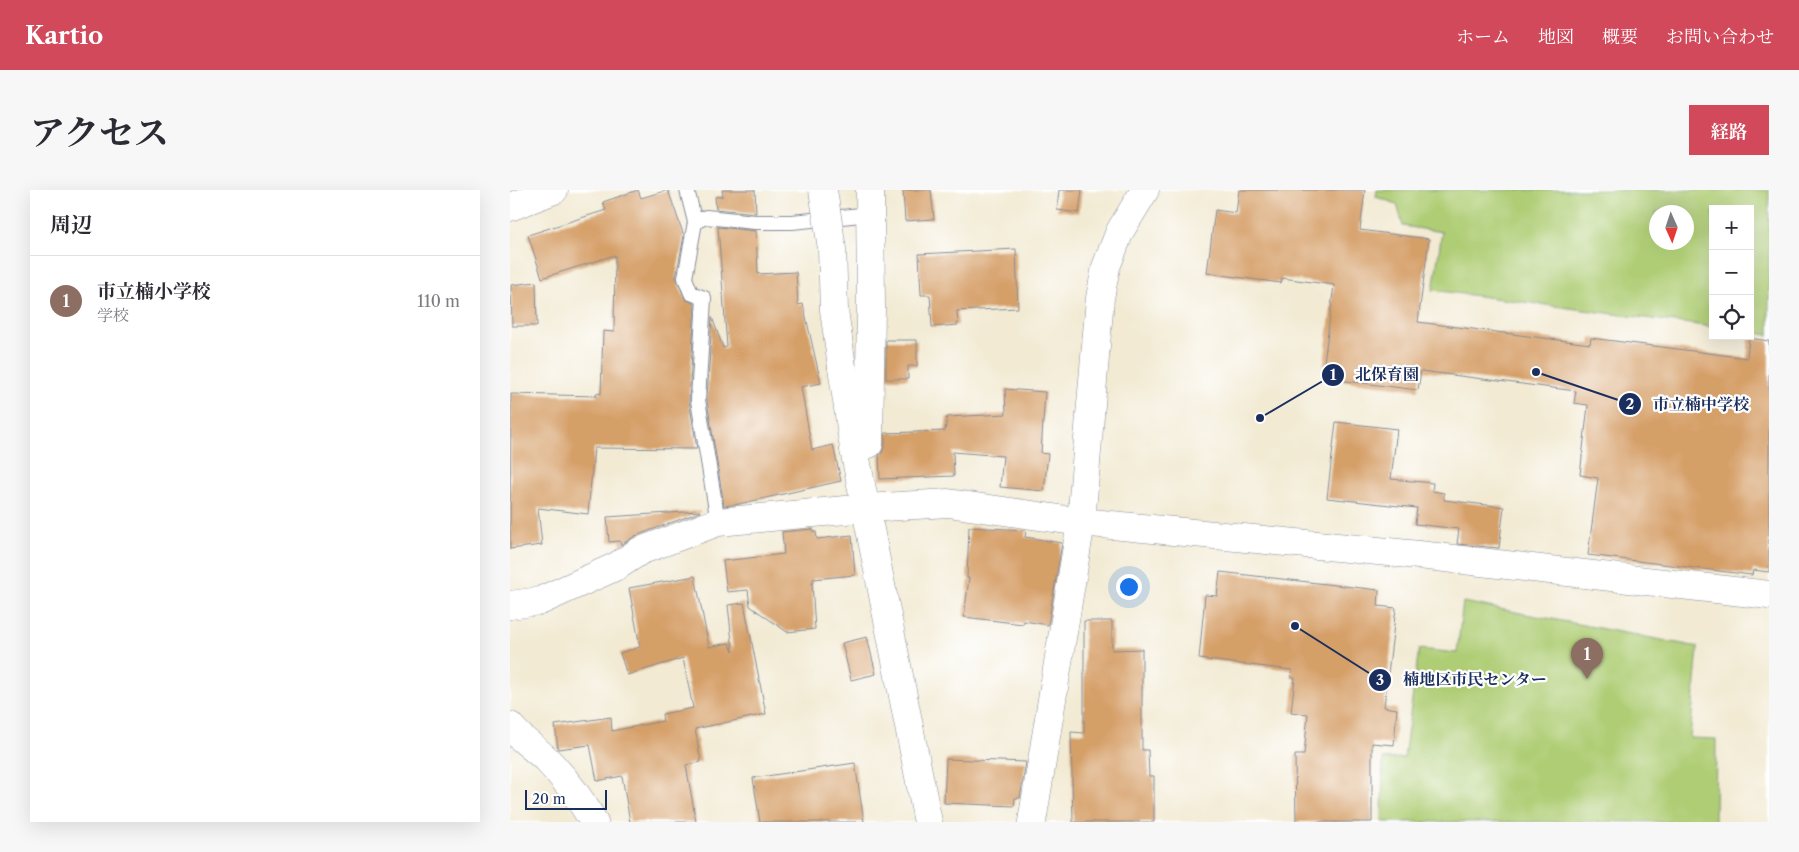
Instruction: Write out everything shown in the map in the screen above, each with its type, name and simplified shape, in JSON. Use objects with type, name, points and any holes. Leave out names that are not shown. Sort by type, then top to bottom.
[{"type":"street","points":[[510,207],[554,190]]},
{"type":"street","points":[[823,190],[832,249],[834,310],[854,450],[928,822]]},
{"type":"street","points":[[1032,822],[1081,522],[1100,298],[1106,267],[1120,231],[1142,191]]},
{"type":"street","points":[[854,450],[869,444],[871,202]]},
{"type":"street","points":[[510,605],[540,601],[617,566],[640,550],[718,522],[867,508],[948,504],[1081,522],[1419,555],[1769,595]]},
{"type":"street","points":[[510,726],[518,736],[546,759],[570,786],[594,822]]},
{"type":"lane","points":[[686,190],[695,222],[685,278],[690,293],[704,298],[698,400],[718,522]]},
{"type":"lane","points":[[695,222],[706,217],[756,222],[792,222],[871,202]]},
{"type":"green space","points":[[1377,190],[1769,190],[1769,335],[1754,333],[1754,205],[1709,205],[1709,326],[1433,290],[1442,232],[1403,226],[1397,204],[1376,197]]},
{"type":"green space","points":[[1463,602],[1698,647],[1690,738],[1716,739],[1715,822],[1382,822],[1383,759],[1404,758],[1419,649],[1457,653]]},
{"type":"building","points":[[638,190],[641,198],[668,190],[684,236],[676,277],[685,299],[695,304],[689,400],[697,449],[594,448],[588,514],[538,508],[542,545],[510,549],[511,394],[597,396],[596,393],[601,394],[603,331],[614,332],[615,255],[542,278],[528,235],[606,210],[603,202]]},
{"type":"building","points":[[722,190],[755,190],[756,213],[716,209],[715,197],[723,196]]},
{"type":"building","points":[[903,190],[931,190],[934,219],[905,221]]},
{"type":"building","points":[[1059,190],[1082,190],[1079,213],[1057,210]]},
{"type":"building","points":[[1239,190],[1365,190],[1360,230],[1429,239],[1418,322],[1590,344],[1591,338],[1747,358],[1749,340],[1754,339],[1769,341],[1769,572],[1753,570],[1752,575],[1588,555],[1598,478],[1580,475],[1588,405],[1574,403],[1576,391],[1421,371],[1418,390],[1322,378],[1334,285],[1282,278],[1281,283],[1207,273],[1215,210],[1236,213]]},
{"type":"building","points":[[718,227],[756,231],[758,274],[796,272],[798,305],[803,304],[821,383],[801,387],[812,450],[833,445],[841,481],[724,506],[707,400],[712,317],[723,348],[727,347]]},
{"type":"building","points":[[1016,249],[1018,308],[957,311],[958,325],[932,327],[930,295],[921,295],[919,254]]},
{"type":"building","points":[[536,282],[537,326],[512,326],[511,285]]},
{"type":"building","points":[[886,340],[917,340],[917,366],[908,366],[908,379],[886,379]]},
{"type":"building","points":[[1005,389],[1045,392],[1041,453],[1048,454],[1044,491],[1000,487],[1003,456],[953,452],[954,476],[880,479],[879,455],[882,453],[885,445],[885,433],[945,431],[947,417],[1006,414]]},
{"type":"building","points":[[1336,422],[1397,429],[1391,479],[1433,483],[1432,491],[1444,493],[1444,500],[1504,507],[1499,548],[1457,544],[1459,529],[1415,524],[1417,508],[1327,498]]},
{"type":"building","points":[[700,511],[635,536],[621,545],[620,541],[609,542],[607,517]]},
{"type":"building","points":[[969,527],[1026,530],[1025,537],[1062,543],[1048,625],[1024,621],[1023,624],[964,617],[969,578],[967,578]]},
{"type":"building","points":[[813,529],[813,532],[816,532],[817,539],[852,535],[855,575],[813,579],[815,629],[787,632],[750,606],[748,590],[727,592],[723,561],[784,554],[782,532]]},
{"type":"building","points":[[1220,572],[1379,590],[1378,606],[1396,608],[1384,707],[1397,709],[1394,745],[1372,743],[1372,822],[1296,822],[1295,755],[1304,755],[1308,714],[1291,712],[1295,678],[1291,678],[1292,670],[1199,659],[1205,595],[1217,596]]},
{"type":"building","points":[[695,576],[709,647],[729,643],[733,651],[728,605],[744,603],[766,714],[695,729],[701,762],[686,765],[696,822],[630,822],[622,776],[597,781],[590,745],[558,749],[555,725],[611,717],[612,731],[663,721],[662,714],[693,708],[683,658],[627,675],[620,653],[640,647],[629,588]]},
{"type":"building","points":[[1084,621],[1112,621],[1112,650],[1142,649],[1142,750],[1148,750],[1149,776],[1154,776],[1154,822],[1073,822],[1071,732],[1084,733]]},
{"type":"building","points":[[867,637],[876,674],[851,680],[842,643]]},
{"type":"building","points":[[946,759],[1026,762],[1020,798],[1015,798],[1014,806],[944,803]]},
{"type":"building","points":[[855,763],[864,822],[760,822],[753,778]]},
{"type":"place","name":"市立楠中学校","points":[[1536,372]]},
{"type":"place","name":"北保育園","points":[[1260,418]]},
{"type":"place","name":"楠地区市民センター","points":[[1295,626]]},
{"type":"place","name":"市立楠小学校","points":[[1587,679]]}]
